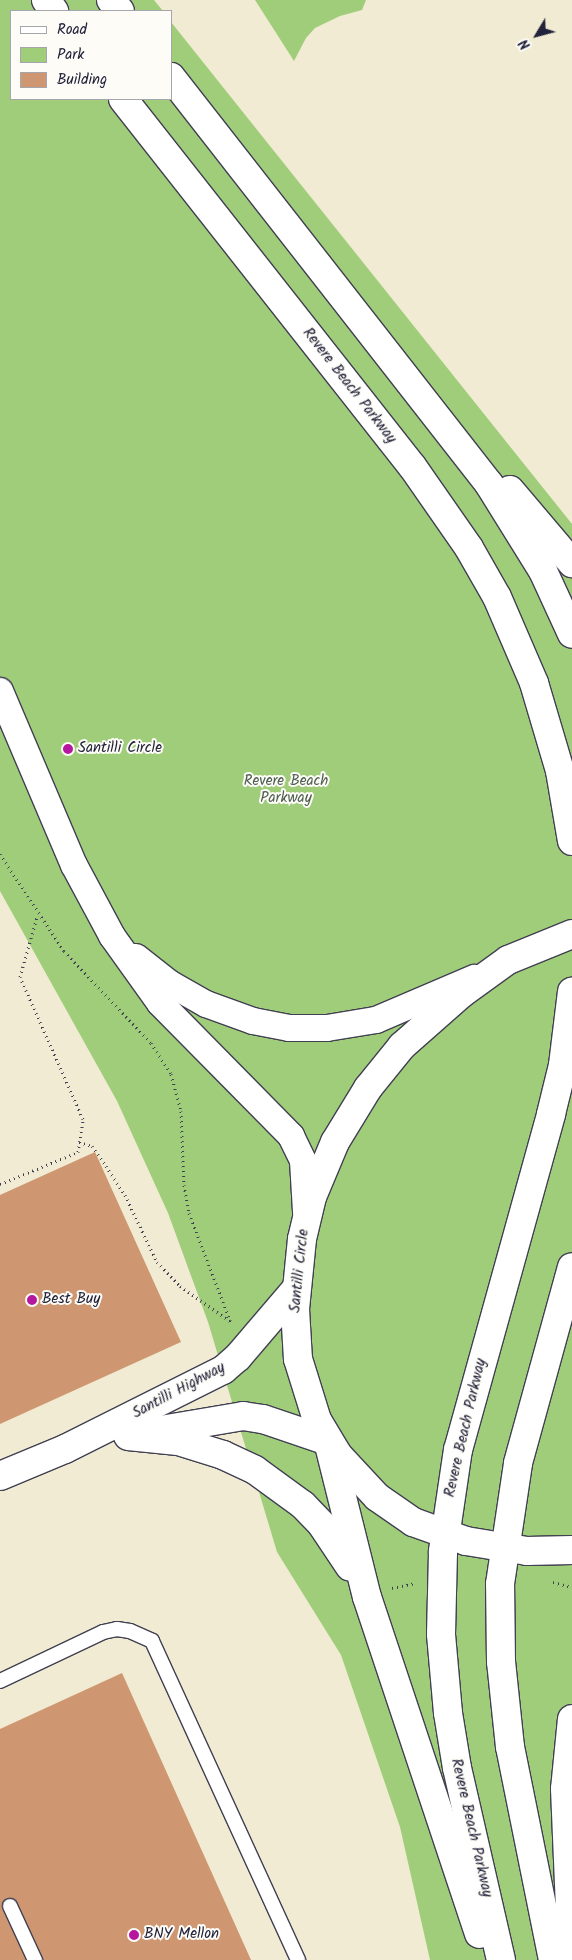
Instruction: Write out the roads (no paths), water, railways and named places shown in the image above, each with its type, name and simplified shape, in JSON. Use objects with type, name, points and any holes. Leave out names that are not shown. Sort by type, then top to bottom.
[{"type":"main road","points":[[111,0],[119,10]]},
{"type":"main road","points":[[172,78],[429,405],[517,527],[572,634]]},
{"type":"main road","name":"Revere Beach Parkway","points":[[124,100],[412,466],[469,548],[497,598],[534,683],[560,771],[572,842]]},
{"type":"main road","points":[[429,405],[509,489],[572,563]]},
{"type":"main road","name":"Santilli Circle","points":[[572,934],[508,960],[441,1010],[385,1066],[335,1142],[314,1190],[306,1220],[296,1289],[295,1332],[302,1376],[313,1410],[328,1441],[354,1475],[386,1504],[413,1522],[445,1535],[503,1549],[572,1550]]},
{"type":"main road","name":"Revere Beach Parkway","points":[[501,1960],[457,1768],[448,1713],[441,1634],[445,1535],[452,1476],[470,1397],[563,1065],[572,992]]},
{"type":"main road","points":[[553,1960],[510,1747],[500,1636],[503,1549],[530,1414],[572,1267]]},
{"type":"main road","name":"Santilli Highway","points":[[0,1476],[65,1449],[223,1370],[238,1357],[296,1289]]},
{"type":"main road","name":"Santilli Highway","points":[[65,1449],[243,1416],[263,1419],[328,1441]]},
{"type":"main road","points":[[128,1436],[161,1437],[196,1446],[240,1462],[274,1482],[299,1501],[322,1525],[375,1594]]},
{"type":"main road","points":[[328,1441],[487,1960]]},
{"type":"main road","points":[[572,1718],[565,1789],[572,1959]]},
{"type":"street","points":[[0,691],[70,856],[102,918],[131,966],[160,1003],[291,1136],[305,1169],[306,1220]]},
{"type":"street","points":[[102,918],[137,958],[189,995],[228,1014],[289,1028],[327,1028],[376,1020],[430,999],[508,960]]},
{"type":"lane","points":[[0,1681],[103,1632],[117,1629],[130,1631],[152,1642],[298,1960]]},
{"type":"lane","points":[[10,1906],[35,1960]]},
{"type":"place","name":"Santilli Circle","points":[[68,749]]},
{"type":"place","name":"Best Buy","points":[[32,1300]]},
{"type":"place","name":"BNY Mellon","points":[[134,1935]]}]
